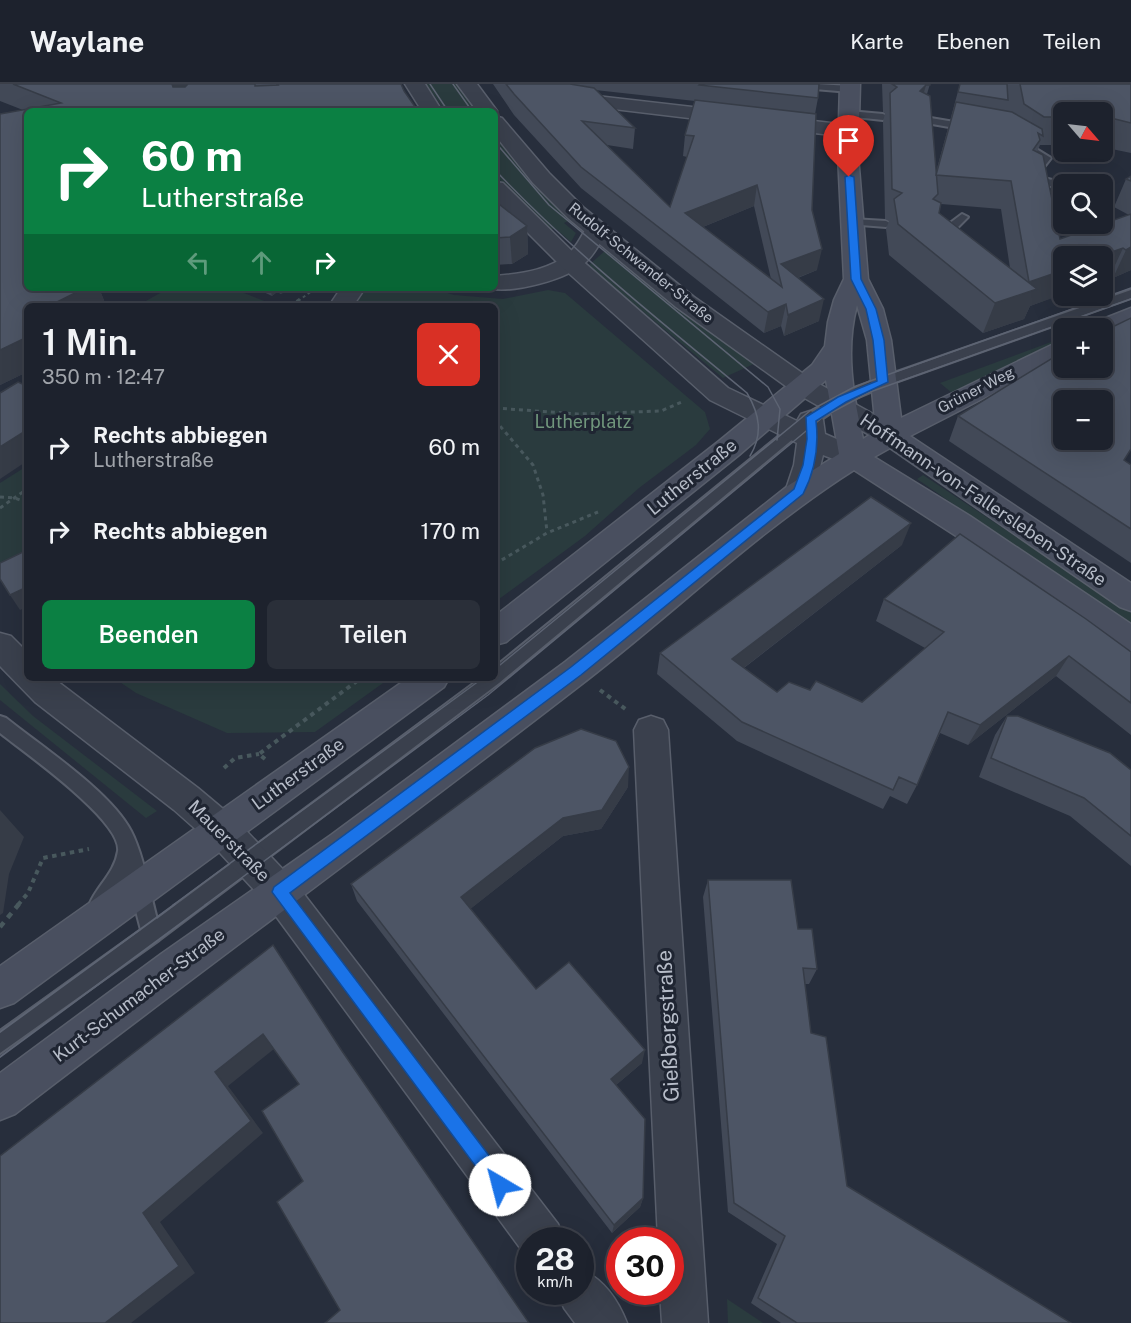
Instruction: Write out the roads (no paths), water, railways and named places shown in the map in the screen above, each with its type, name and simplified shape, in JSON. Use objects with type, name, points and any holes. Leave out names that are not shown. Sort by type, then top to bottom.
[{"type":"main road","points":[[280,892],[576,671],[799,492],[890,435],[882,382],[879,340],[871,309],[856,279],[848,123],[850,87]]},
{"type":"main road","points":[[854,458],[840,404],[838,346],[840,315],[856,279]]},
{"type":"main road","points":[[1113,323],[1131,315]]},
{"type":"main road","name":"Lutherstraße","points":[[498,631],[729,448],[829,362],[838,346]]},
{"type":"main road","name":"Grüner Weg","points":[[890,435],[1053,352]]},
{"type":"main road","name":"Hoffmann-von-Fallersleben-Straße","points":[[890,435],[1131,599]]},
{"type":"main road","name":"Hoffmann-von-Fallersleben-Straße","points":[[854,458],[897,483],[1053,585],[1131,641]]},
{"type":"main road","name":"Lutherstraße","points":[[222,830],[429,681]]},
{"type":"main road","points":[[0,989],[222,830]]},
{"type":"main road","name":"Kurt-Schumacher-Straße","points":[[0,1099],[175,967],[280,892]]},
{"type":"street","points":[[415,84],[430,108]]},
{"type":"street","points":[[467,84],[485,108]]},
{"type":"street","points":[[579,100],[848,123]]},
{"type":"street","name":"Rudolf-Schwander-Straße","points":[[498,126],[541,178],[596,230],[685,302],[802,386]]},
{"type":"street","points":[[498,191],[571,264],[719,394],[764,417],[806,430],[854,458]]},
{"type":"street","points":[[498,283],[510,282],[571,264],[586,248],[596,230]]},
{"type":"street","points":[[799,492],[809,465],[802,386]]},
{"type":"street","name":"Hoffmann-von-Fallersleben-Straße","points":[[802,386],[840,404],[890,435]]},
{"type":"street","points":[[719,394],[726,406],[731,426],[729,448]]},
{"type":"street","points":[[0,645],[24,670]]},
{"type":"street","name":"Mauerstraße","points":[[35,681],[47,693],[159,776],[222,830],[280,892],[532,1227]]},
{"type":"street","name":"Gießbergstraße","points":[[651,730],[685,1323]]},
{"type":"street","points":[[590,1305],[604,1323]]},
{"type":"lane","points":[[817,87],[850,87]]},
{"type":"lane","points":[[848,123],[883,117]]},
{"type":"lane","points":[[919,120],[985,130]]},
{"type":"lane","points":[[1017,140],[1046,158],[1030,177],[1053,184]]},
{"type":"lane","points":[[932,228],[949,230],[962,217]]},
{"type":"lane","points":[[852,222],[886,224]]},
{"type":"lane","points":[[498,674],[840,404],[882,382],[1131,294]]},
{"type":"lane","points":[[0,1044],[152,934],[489,681]]},
{"type":"lane","points":[[0,723],[75,782],[114,819],[128,847],[152,934]]},
{"type":"lane","points":[[48,955],[94,909],[114,885],[125,863],[128,847]]},
{"type":"tram line","points":[[430,84],[446,108]]},
{"type":"tram line","points":[[453,84],[470,108]]},
{"type":"tram line","points":[[498,146],[549,205],[768,387],[780,409],[777,438]]},
{"type":"tram line","points":[[498,173],[586,258],[747,393],[755,409],[758,424],[757,440],[750,456]]},
{"type":"tram line","points":[[777,438],[811,410],[856,386],[1131,288]]},
{"type":"tram line","points":[[205,905],[488,695],[823,417],[870,392],[1131,299]]},
{"type":"tram line","points":[[498,667],[777,438]]},
{"type":"tram line","points":[[173,905],[479,681]]},
{"type":"tram line","points":[[0,1032],[175,904]]},
{"type":"tram line","points":[[0,1057],[207,904]]},
{"type":"park label","name":"Lutherplatz","points":[[583,422]]}]
